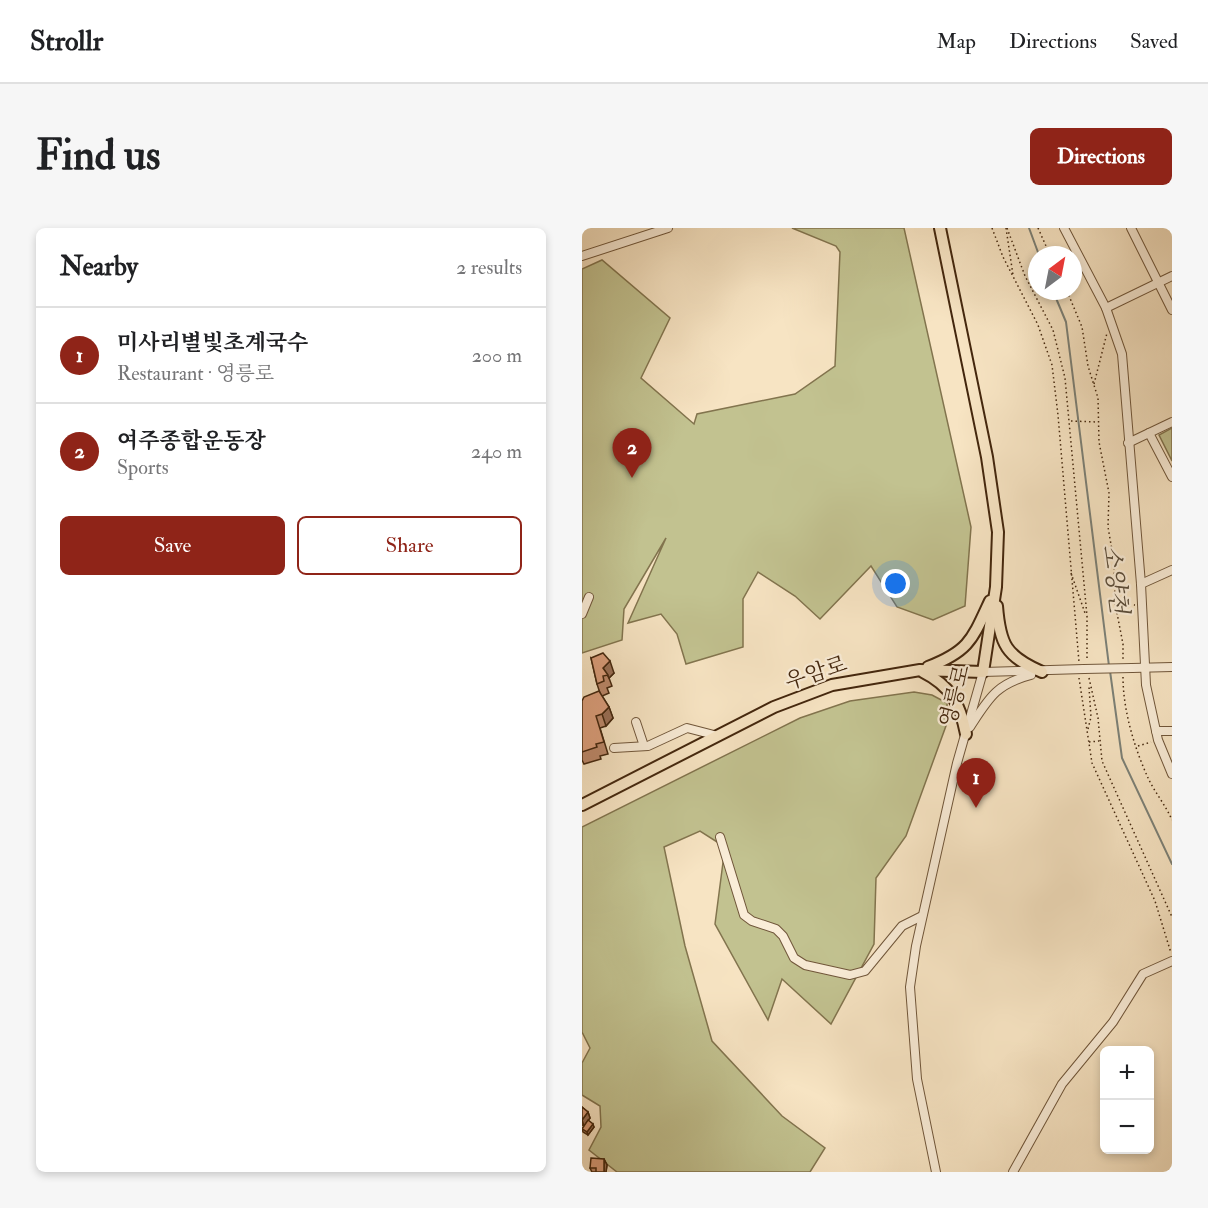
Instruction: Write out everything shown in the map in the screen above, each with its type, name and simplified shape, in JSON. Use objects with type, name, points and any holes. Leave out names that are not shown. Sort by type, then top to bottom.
[{"type":"main road","name":"영릉로","points":[[940,228],[995,496],[998,532],[996,587],[983,672]]},
{"type":"main road","points":[[920,670],[961,652],[977,630],[996,587]]},
{"type":"main road","points":[[996,587],[1002,642],[1021,663],[1042,672]]},
{"type":"main road","points":[[920,670],[946,686],[954,696],[961,710],[966,734]]},
{"type":"main road","name":"우암로","points":[[582,805],[774,707],[832,685],[920,670],[983,672]]},
{"type":"street","points":[[582,256],[668,228]]},
{"type":"street","points":[[1064,228],[1106,308],[1122,354],[1149,709],[1172,774]]},
{"type":"street","points":[[1131,228],[1172,310]]},
{"type":"street","points":[[1106,308],[1172,276]]},
{"type":"street","points":[[1128,443],[1172,422]]},
{"type":"street","points":[[1149,433],[1172,477]]},
{"type":"street","points":[[1141,584],[1172,570]]},
{"type":"street","points":[[582,614],[589,597]]},
{"type":"street","points":[[1146,668],[1172,667]]},
{"type":"street","name":"우암로","points":[[983,672],[1146,668]]},
{"type":"street","name":"영릉로","points":[[936,1172],[917,1079],[911,1014],[913,965],[922,916],[983,672]]},
{"type":"street","points":[[966,734],[989,700],[1008,681],[1042,672]]},
{"type":"street","points":[[636,723],[644,746]]},
{"type":"street","points":[[614,748],[644,746],[687,728],[718,736]]},
{"type":"street","points":[[1157,735],[1172,731]]},
{"type":"street","points":[[720,837],[744,915],[752,921],[776,929],[783,936],[794,958],[805,965],[850,975],[865,971],[902,926],[922,916]]},
{"type":"street","points":[[1013,1172],[1062,1084],[1113,1022],[1143,974],[1172,960]]},
{"type":"path","points":[[992,228],[1038,325],[1052,365],[1059,415],[1071,572],[1085,670],[1098,718],[1102,761],[1172,917]]},
{"type":"path","points":[[1006,228],[1013,276]]},
{"type":"path","points":[[1006,228],[1025,276],[1053,330],[1065,378],[1071,421],[1087,616],[1085,670],[1078,684],[1092,763],[1155,901],[1172,960]]},
{"type":"path","points":[[1038,228],[1046,246]]},
{"type":"path","points":[[1071,300],[1082,327],[1088,366],[1094,385],[1109,493],[1107,515],[1114,562],[1115,603],[1123,644],[1123,666]]},
{"type":"path","points":[[1094,385],[1106,334],[1113,325]]},
{"type":"path","points":[[1071,421],[1098,422]]},
{"type":"path","points":[[1071,572],[1079,601],[1087,616]]},
{"type":"path","points":[[1115,603],[1142,605]]},
{"type":"path","points":[[1123,677],[1126,709],[1137,747],[1149,779],[1172,820]]},
{"type":"path","points":[[1088,731],[1091,717],[1087,689],[1090,686]]},
{"type":"path","points":[[1137,747],[1157,735]]},
{"type":"path","points":[[1088,742],[1099,741]]},
{"type":"green space","points":[[792,228],[904,228],[971,527],[965,606],[933,620],[897,607],[871,566],[820,619],[795,596],[758,572],[743,599],[743,647],[686,664],[677,634],[661,614],[628,623],[666,538],[624,609],[622,640],[582,653],[582,269],[602,260],[670,318],[641,378],[694,424],[697,414],[795,394],[835,366],[840,252],[836,246]]},
{"type":"green space","points":[[1172,428],[1172,461],[1159,435]]},
{"type":"green space","points":[[914,692],[932,695],[947,703],[947,723],[906,836],[876,878],[874,944],[831,1024],[782,979],[768,1020],[715,924],[725,847],[700,831],[664,847],[685,946],[712,1041],[782,1116],[825,1148],[810,1172],[617,1172],[589,1150],[601,1127],[600,1106],[582,1095],[582,1063],[590,1048],[582,1032],[582,827],[800,718],[850,701]]},
{"type":"building","points":[[603,653],[610,661],[603,668],[608,675],[603,676],[604,681],[597,684],[591,658]]},
{"type":"building","points":[[599,691],[609,707],[596,716],[604,742],[582,752],[582,701],[584,697]]},
{"type":"building","points":[[582,1107],[588,1112],[582,1120]]},
{"type":"building","points":[[588,1120],[593,1124],[587,1132],[582,1129]]},
{"type":"building","points":[[591,1158],[604,1159],[604,1172],[596,1172],[596,1168],[590,1168]]},
{"type":"waterway","name":"소양천","points":[[1029,228],[1036,246]]},
{"type":"waterway","name":"소양천","points":[[1057,300],[1066,322],[1109,666]]},
{"type":"waterway","name":"소양천","points":[[1110,671],[1122,758],[1172,864]]},
{"type":"place","name":"여주종합운동장","points":[[632,478]]},
{"type":"place","name":"미사리별빛초계국수","points":[[976,808]]}]
